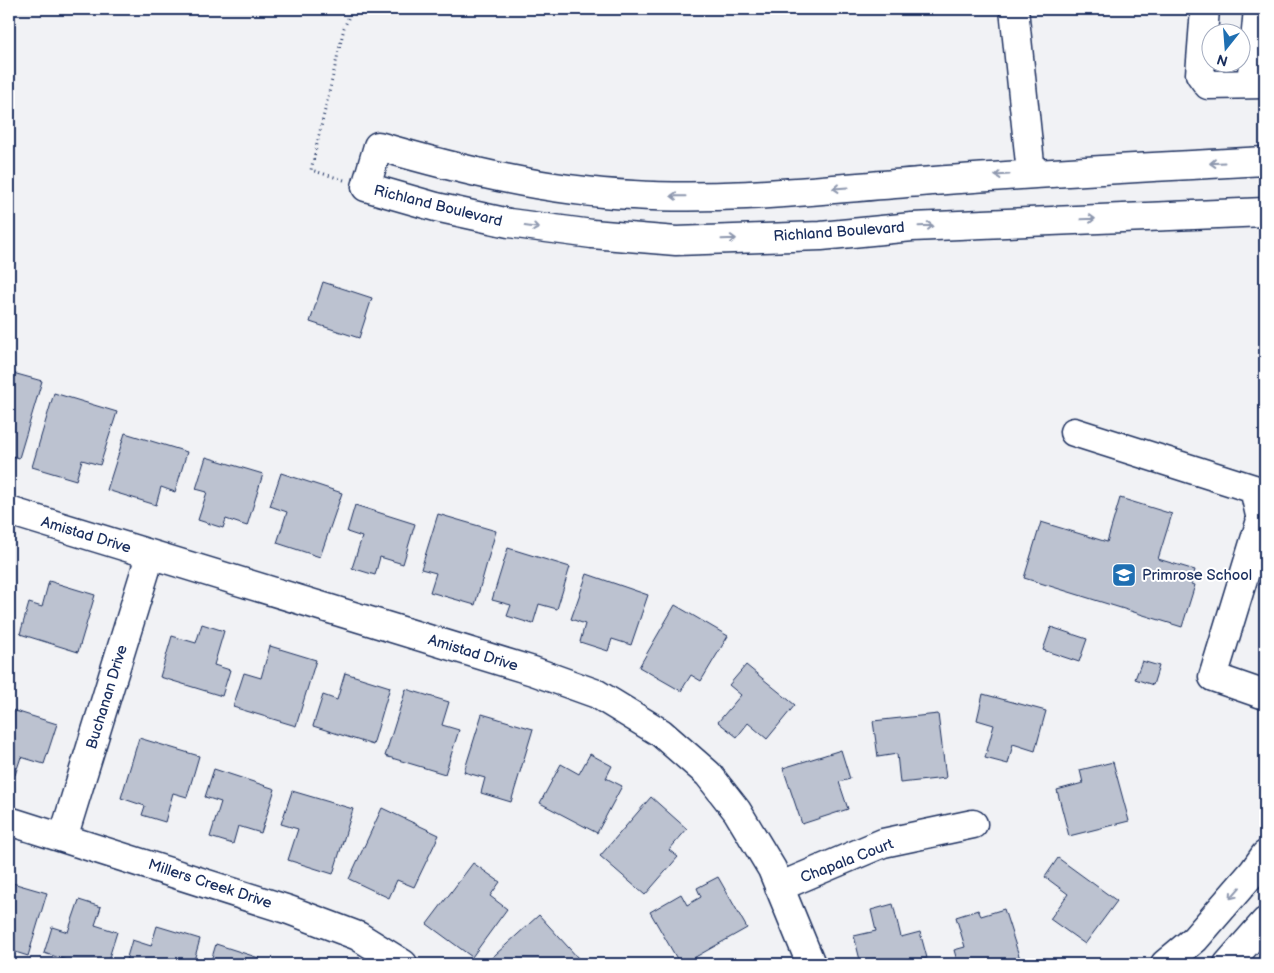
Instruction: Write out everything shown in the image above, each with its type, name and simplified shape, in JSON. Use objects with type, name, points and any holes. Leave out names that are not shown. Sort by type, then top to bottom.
[{"type":"street","points":[[1014,9],[1031,173]]},
{"type":"street","points":[[1205,9],[1200,74],[1208,85],[1258,84],[1258,9]]},
{"type":"street","name":"Richland Boulevard","points":[[1265,161],[1031,173],[723,197],[632,196],[534,184],[454,168],[378,146],[366,187],[436,207],[509,224],[592,234],[676,241],[821,236],[922,226],[1265,212]]},
{"type":"street","points":[[1074,432],[1254,489],[1263,521],[1213,677],[1265,695]]},
{"type":"street","name":"Amistad Drive","points":[[9,511],[150,556],[533,671],[597,694],[661,733],[708,774],[737,811],[772,869],[811,964]]},
{"type":"street","name":"Buchanan Drive","points":[[63,838],[150,556]]},
{"type":"street","name":"Millers Creek Drive","points":[[9,821],[289,910],[358,936],[403,964]]},
{"type":"street","name":"Chapala Court","points":[[779,887],[883,844],[973,824]]},
{"type":"street","points":[[1165,964],[1195,939],[1265,856]]},
{"type":"street","points":[[1228,964],[1265,922]]},
{"type":"path","points":[[352,9],[344,28],[311,170],[366,187]]},
{"type":"building","points":[[323,282],[372,298],[359,338],[310,322]]},
{"type":"building","points":[[13,373],[42,381],[19,458],[9,455],[9,379],[11,380]]},
{"type":"building","points":[[54,393],[117,412],[100,465],[82,460],[76,480],[32,467]]},
{"type":"building","points":[[125,433],[187,452],[175,492],[161,487],[156,505],[107,490]]},
{"type":"building","points":[[206,457],[263,474],[247,526],[226,519],[223,528],[198,520],[207,492],[196,489]]},
{"type":"building","points":[[281,473],[342,493],[320,557],[277,543],[287,512],[270,506]]},
{"type":"building","points":[[1120,498],[1172,514],[1158,559],[1195,570],[1191,584],[1195,585],[1182,627],[1024,578],[1041,522],[1107,542]]},
{"type":"building","points":[[355,505],[415,524],[403,564],[380,557],[375,575],[352,568],[362,537],[347,532]]},
{"type":"building","points":[[438,514],[496,531],[475,605],[430,592],[436,573],[421,569]]},
{"type":"building","points":[[508,548],[570,567],[557,609],[539,604],[533,624],[507,616],[511,605],[492,600]]},
{"type":"building","points":[[587,574],[648,595],[631,645],[612,639],[608,651],[580,642],[585,624],[571,619]]},
{"type":"building","points":[[49,581],[95,595],[78,652],[20,634],[29,603],[42,607]]},
{"type":"building","points":[[675,605],[728,636],[701,681],[691,675],[681,691],[639,667]]},
{"type":"building","points":[[202,624],[224,631],[214,665],[230,670],[222,696],[160,677],[172,636],[196,643]]},
{"type":"building","points":[[1051,627],[1087,639],[1079,662],[1043,650]]},
{"type":"building","points":[[270,646],[316,660],[296,726],[233,707],[244,673],[261,678]]},
{"type":"building","points":[[1142,661],[1159,666],[1153,685],[1135,679]]},
{"type":"building","points":[[746,665],[795,705],[767,739],[748,723],[737,737],[718,722],[741,695],[729,685]]},
{"type":"building","points":[[345,673],[390,687],[373,745],[313,726],[323,695],[337,700]]},
{"type":"building","points":[[406,689],[449,702],[442,725],[459,730],[445,774],[385,756]]},
{"type":"building","points":[[983,694],[1046,711],[1035,751],[1013,744],[1008,764],[985,758],[994,725],[977,720]]},
{"type":"building","points":[[9,709],[57,724],[44,764],[21,757],[15,775],[9,773]]},
{"type":"building","points":[[482,714],[533,729],[511,802],[481,793],[485,778],[464,772]]},
{"type":"building","points":[[938,714],[946,778],[900,783],[897,754],[878,757],[873,721]]},
{"type":"building","points":[[139,738],[199,756],[187,797],[173,793],[165,822],[142,815],[145,806],[121,798]]},
{"type":"building","points":[[841,750],[850,779],[839,782],[848,809],[802,824],[783,768]]},
{"type":"building","points":[[590,754],[612,766],[606,778],[622,786],[597,833],[540,803],[561,764],[579,774]]},
{"type":"building","points":[[1113,762],[1129,821],[1069,836],[1057,790],[1083,783],[1080,770]]},
{"type":"building","points":[[214,769],[275,789],[261,833],[238,826],[233,844],[210,837],[221,802],[205,797]]},
{"type":"building","points":[[292,791],[353,809],[333,874],[288,860],[298,829],[281,824]]},
{"type":"building","points":[[651,797],[687,829],[669,850],[678,857],[645,895],[600,856]]},
{"type":"building","points":[[382,808],[439,835],[414,887],[397,880],[389,898],[349,879]]},
{"type":"building","points":[[1058,858],[1117,901],[1085,944],[1050,919],[1068,894],[1045,877]]},
{"type":"building","points":[[473,863],[500,882],[490,896],[507,909],[472,957],[427,924]]},
{"type":"building","points":[[718,877],[747,928],[680,964],[650,912],[681,894],[687,905],[701,897],[697,888]]},
{"type":"building","points":[[9,882],[47,893],[28,956],[9,950]]},
{"type":"building","points":[[79,900],[101,907],[95,925],[117,932],[107,964],[79,964],[44,953],[52,927],[68,932]]},
{"type":"building","points":[[893,904],[901,937],[920,932],[927,958],[902,964],[861,964],[854,936],[876,931],[871,910]]},
{"type":"building","points":[[1004,909],[1021,962],[1013,964],[958,964],[954,950],[965,947],[956,917],[978,910],[981,916]]},
{"type":"building","points":[[539,915],[578,958],[572,964],[485,964]]},
{"type":"building","points":[[157,926],[200,939],[193,964],[125,964],[132,940],[151,946]]},
{"type":"building","points":[[216,944],[259,958],[257,964],[210,964]]},
{"type":"place","name":"Primrose School","points":[[1124,575]]}]
